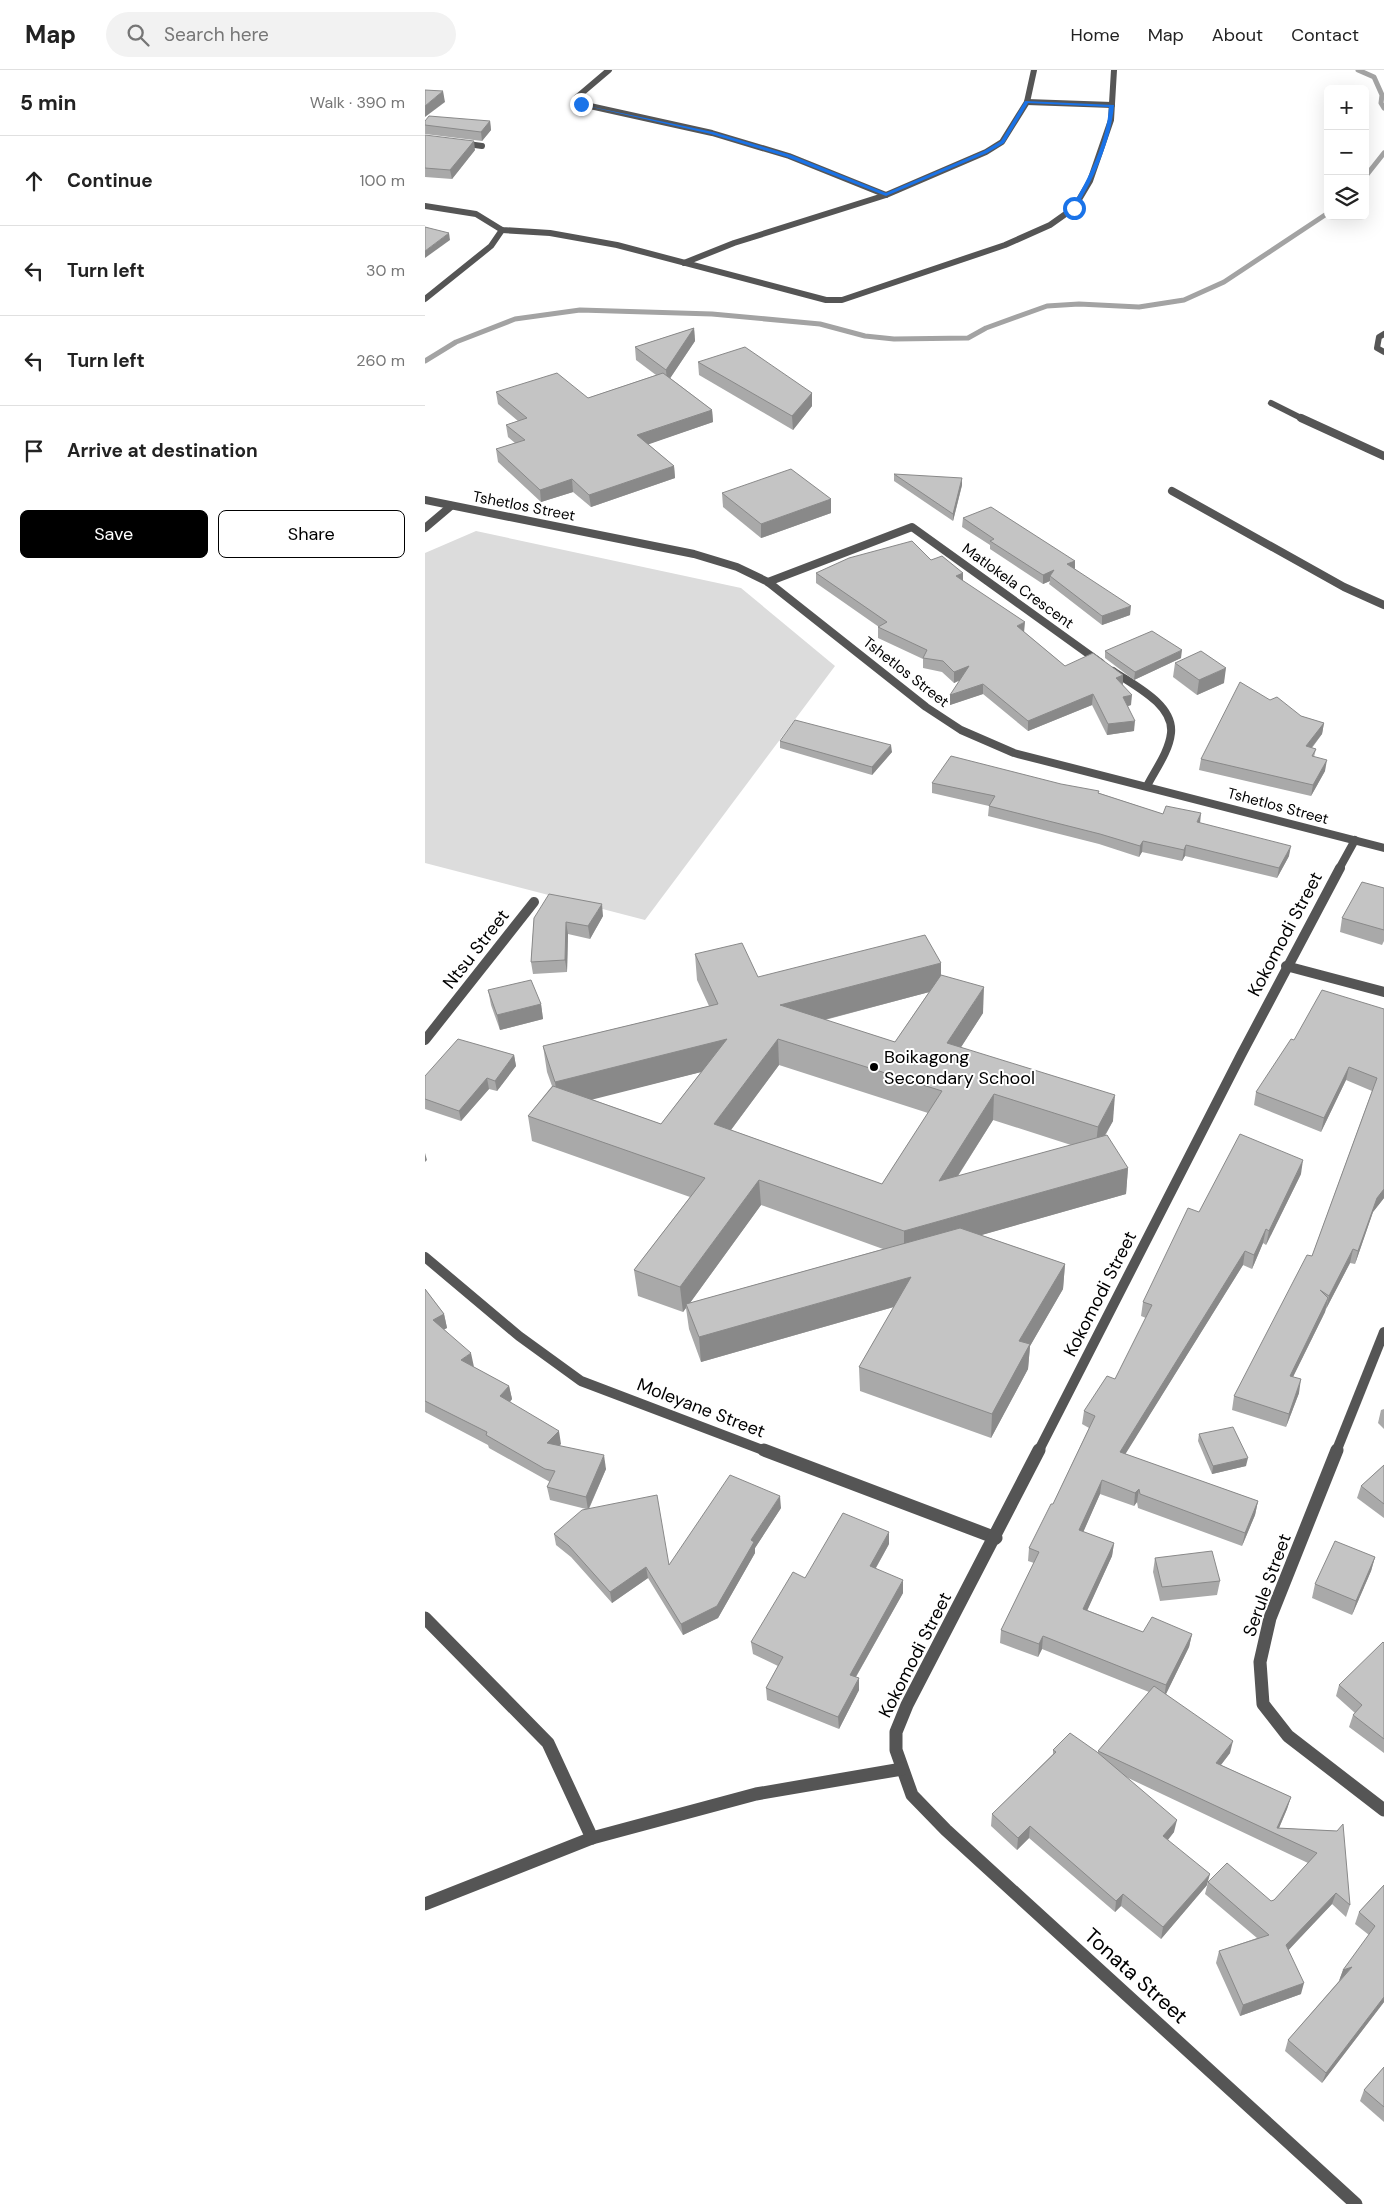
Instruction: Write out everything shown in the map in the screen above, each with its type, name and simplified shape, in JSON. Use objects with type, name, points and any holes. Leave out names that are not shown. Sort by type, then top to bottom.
[{"type":"street","points":[[609,70],[576,98],[581,104],[737,140],[789,156],[886,195]]},
{"type":"street","points":[[684,263],[734,243],[886,195],[986,152],[1002,142],[1027,102],[1034,70]]},
{"type":"street","points":[[425,206],[476,214],[502,230],[550,233],[598,242],[827,300],[842,300],[1005,245],[1050,225],[1074,208],[1090,181],[1111,120],[1114,70]]},
{"type":"street","points":[[1027,102],[1112,105]]},
{"type":"street","points":[[454,142],[482,146]]},
{"type":"street","points":[[425,299],[491,246],[502,230]]},
{"type":"street","points":[[1384,334],[1379,337],[1377,348],[1384,352]]},
{"type":"street","points":[[1271,403],[1357,445],[1384,456]]},
{"type":"street","points":[[1172,491],[1344,587],[1384,605]]},
{"type":"street","name":"Tshetlos Street","points":[[425,500],[694,554],[733,565],[768,582],[926,707],[961,730],[1014,753],[1384,848]]},
{"type":"street","points":[[425,528],[451,506]]},
{"type":"street","name":"Matlokela Crescent","points":[[768,582],[913,527],[1160,705],[1169,720],[1171,732],[1147,786]]},
{"type":"street","name":"Kokomodi Street","points":[[902,1769],[895,1732],[907,1705],[996,1538],[1286,966],[1355,840]]},
{"type":"street","name":"Ntsu Street","points":[[425,1040],[534,902]]},
{"type":"street","points":[[1286,966],[1384,992]]},
{"type":"street","name":"Moleyane Street","points":[[425,1257],[519,1336],[581,1382],[996,1538]]},
{"type":"street","name":"Serule Street","points":[[1384,1332],[1270,1618],[1259,1662],[1263,1704],[1288,1736],[1384,1810]]},
{"type":"street","points":[[425,1618],[548,1744],[592,1838]]},
{"type":"street","points":[[425,1904],[592,1838],[756,1794],[902,1769]]},
{"type":"street","name":"Tonata Street","points":[[902,1769],[912,1795],[945,1830],[1356,2204]]},
{"type":"shaded area","points":[[476,531],[741,588],[835,666],[645,920],[425,863],[425,553]]},
{"type":"building","points":[[425,90],[443,91],[425,106]]},
{"type":"building","points":[[429,116],[490,121],[481,132],[425,125],[425,121]]},
{"type":"building","points":[[425,135],[474,141],[450,170],[425,168]]},
{"type":"building","points":[[425,227],[449,233],[425,251]]},
{"type":"building","points":[[694,328],[666,370],[635,347]]},
{"type":"building","points":[[745,347],[812,393],[792,416],[698,362]]},
{"type":"building","points":[[557,373],[588,398],[663,373],[712,410],[637,435],[674,466],[589,495],[572,479],[540,490],[496,449],[525,440],[506,425],[527,418],[496,392]]},
{"type":"building","points":[[791,469],[831,499],[761,524],[722,493]]},
{"type":"building","points":[[894,474],[962,478],[953,514]]},
{"type":"building","points":[[991,507],[1075,561],[1067,564],[1131,606],[1102,616],[1050,576],[1054,570],[1043,575],[990,541],[994,539],[963,518]]},
{"type":"building","points":[[912,541],[931,560],[942,556],[963,573],[956,576],[1025,622],[1017,626],[1065,666],[1093,653],[1123,675],[1116,678],[1132,695],[1123,697],[1135,721],[1108,724],[1093,694],[1028,721],[983,684],[950,695],[969,666],[954,672],[943,661],[923,658],[927,650],[878,627],[887,622],[816,573],[849,558]]},
{"type":"building","points":[[1152,631],[1182,650],[1135,672],[1105,651]]},
{"type":"building","points":[[1201,651],[1226,668],[1199,680],[1175,663]]},
{"type":"building","points":[[1240,682],[1270,700],[1277,697],[1301,716],[1324,723],[1306,746],[1316,749],[1312,756],[1327,760],[1313,785],[1201,759]]},
{"type":"building","points":[[795,720],[891,745],[872,767],[780,741]]},
{"type":"building","points":[[951,756],[1061,784],[1099,791],[1098,793],[1163,814],[1166,806],[1201,813],[1197,822],[1291,846],[1279,868],[1186,845],[1184,850],[1143,841],[1140,846],[989,806],[995,796],[932,783]]},
{"type":"building","points":[[1362,882],[1384,888],[1384,930],[1342,918]]},
{"type":"building","points":[[549,894],[602,904],[588,926],[566,922],[565,960],[531,962],[534,918]]},
{"type":"building","points":[[925,935],[941,963],[780,1005],[895,1042],[941,975],[984,987],[947,1043],[1115,1095],[1098,1127],[994,1094],[939,1181],[1107,1135],[1128,1168],[904,1231],[759,1180],[680,1287],[634,1270],[705,1178],[528,1116],[553,1086],[661,1124],[727,1039],[555,1082],[543,1046],[718,1004],[695,954],[742,943],[758,977]],"holes":[[[778,1039],[942,1091],[882,1184],[714,1124]]]},
{"type":"building","points":[[531,980],[541,1004],[497,1015],[488,990]]},
{"type":"building","points":[[1322,990],[1384,1009],[1384,1189],[1377,1198],[1358,1251],[1353,1249],[1329,1296],[1320,1290],[1328,1298],[1290,1376],[1301,1379],[1289,1414],[1234,1396],[1307,1255],[1312,1256],[1377,1078],[1349,1067],[1324,1118],[1256,1092],[1291,1039],[1294,1040]]},
{"type":"building","points":[[458,1039],[514,1055],[495,1081],[487,1078],[459,1111],[425,1099],[425,1076]]},
{"type":"building","points":[[1240,1134],[1303,1160],[1269,1231],[1266,1229],[1254,1255],[1245,1251],[1120,1452],[1258,1501],[1245,1533],[1140,1494],[1139,1489],[1135,1493],[1102,1480],[1079,1530],[1114,1543],[1083,1609],[1143,1632],[1152,1617],[1192,1634],[1166,1685],[1043,1636],[1039,1644],[1001,1630],[1039,1552],[1029,1548],[1051,1504],[1053,1504],[1095,1416],[1084,1411],[1107,1376],[1115,1379],[1152,1305],[1143,1302],[1188,1208],[1199,1212]]},
{"type":"building","points":[[960,1228],[1065,1264],[1019,1341],[1030,1344],[992,1414],[859,1367],[911,1277],[699,1337],[686,1304]]},
{"type":"building","points":[[425,1289],[444,1314],[433,1320],[471,1353],[461,1360],[509,1386],[500,1396],[559,1431],[547,1443],[604,1455],[586,1497],[547,1487],[555,1471],[545,1469],[486,1435],[487,1432],[425,1401]]},
{"type":"building","points":[[1233,1427],[1248,1458],[1213,1466],[1199,1434]]},
{"type":"building","points":[[1384,1465],[1384,1504],[1361,1486]]},
{"type":"building","points":[[730,1475],[780,1496],[751,1540],[754,1542],[717,1606],[681,1624],[646,1567],[610,1592],[569,1546],[554,1534],[582,1510],[657,1495],[669,1565]]},
{"type":"building","points":[[843,1513],[889,1532],[870,1566],[903,1580],[850,1675],[859,1678],[838,1717],[766,1688],[783,1657],[751,1642],[793,1572],[805,1578]]},
{"type":"building","points":[[1335,1541],[1375,1557],[1356,1601],[1315,1584]]},
{"type":"building","points":[[1212,1551],[1220,1581],[1162,1587],[1155,1558]]},
{"type":"building","points":[[1383,1642],[1384,1739],[1353,1715],[1362,1705],[1339,1685]]},
{"type":"building","points":[[1154,1686],[1233,1741],[1216,1763],[1291,1797],[1277,1828],[1337,1831],[1343,1824],[1350,1905],[1336,1893],[1286,1945],[1304,1983],[1243,2005],[1219,1951],[1269,1935],[1208,1882],[1227,1863],[1271,1901],[1317,1853],[1098,1751]]},
{"type":"building","points":[[1070,1733],[1097,1752],[1177,1820],[1163,1836],[1210,1874],[1163,1927],[1123,1894],[1116,1901],[1030,1826],[1018,1838],[992,1814],[1056,1752],[1053,1750]]},
{"type":"building","points":[[1384,1885],[1384,1997],[1326,2073],[1288,2040],[1352,1967],[1343,1970],[1375,1926],[1359,1912]]},
{"type":"building","points":[[1384,2067],[1384,2107],[1364,2090]]},
{"type":"waterway","points":[[1358,70],[1374,77],[1382,95],[1381,103],[1384,108]]},
{"type":"waterway","points":[[1367,175],[1384,153]]},
{"type":"waterway","points":[[425,361],[456,342],[515,319],[580,310],[712,314],[820,324],[865,336],[894,339],[968,338],[986,328],[1047,306],[1079,304],[1139,307],[1184,300],[1224,282],[1324,216]]},
{"type":"place","name":"Boikagong Secondary School","points":[[874,1067]]},
{"type":"route","points":[[581,104],[712,133],[789,156],[886,195],[986,152],[1002,142],[1027,102],[1112,105],[1111,120],[1090,181],[1074,208]]}]
